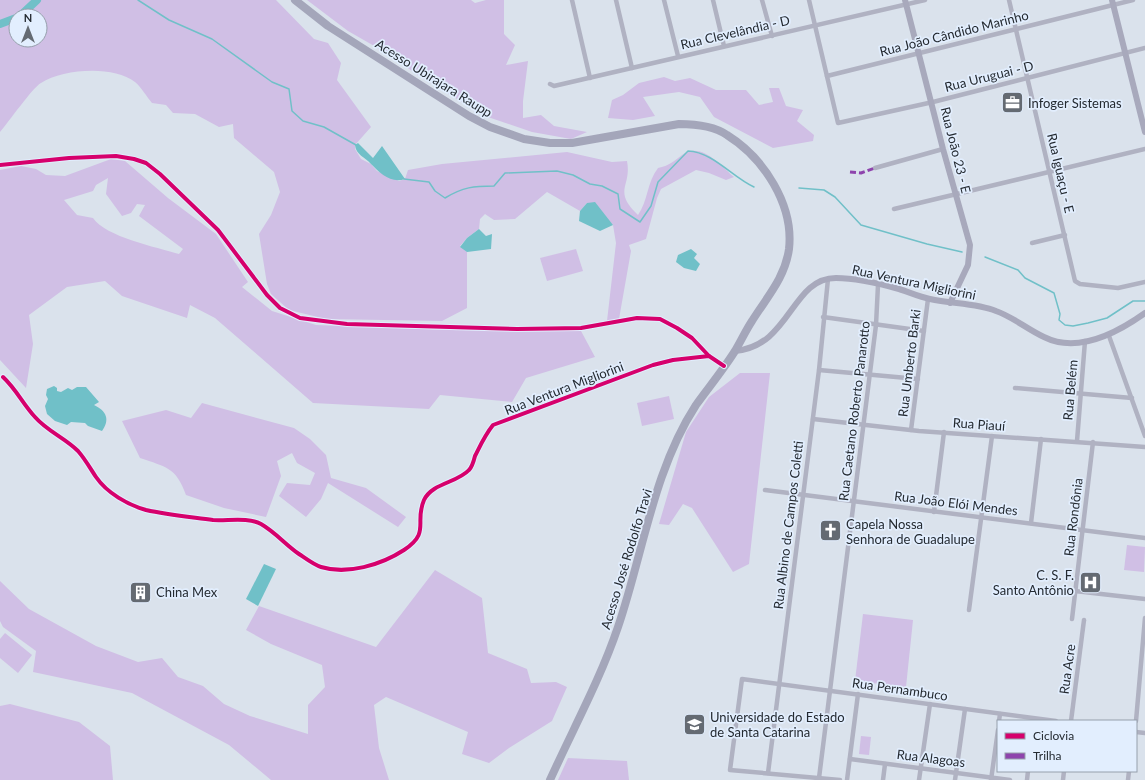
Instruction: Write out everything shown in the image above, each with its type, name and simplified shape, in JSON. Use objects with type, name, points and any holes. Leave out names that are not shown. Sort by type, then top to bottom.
[{"type":"highway","name":"Acesso Ubirajara Raupp","points":[[294,0],[328,26],[470,116],[490,128],[524,139],[550,143],[572,143],[666,125],[692,124],[710,127],[726,134],[737,142],[766,172],[779,193],[788,222],[789,248],[781,278],[747,328],[735,351]]},
{"type":"highway","name":"Acesso José Rodolfo Travi","points":[[550,780],[604,666],[619,625],[635,564],[667,464],[680,433],[696,406],[735,351]]},
{"type":"street","points":[[572,0],[590,78]]},
{"type":"street","points":[[616,0],[632,68]]},
{"type":"street","points":[[664,0],[678,56]]},
{"type":"street","points":[[713,0],[724,46]]},
{"type":"street","points":[[762,0],[772,36]]},
{"type":"street","points":[[809,0],[827,76]]},
{"type":"street","name":"Rua Clevelândia - D","points":[[550,84],[554,86],[590,78],[678,56],[772,36],[906,2],[925,0]]},
{"type":"street","name":"Rua Iguaçu - E","points":[[1009,0],[1077,283],[1118,288],[1145,282]]},
{"type":"street","name":"Rua João Cândido Marinho","points":[[827,76],[1016,30],[1112,2],[1133,0]]},
{"type":"street","name":"Rua João 23 - E","points":[[906,2],[933,102],[943,149],[967,230],[970,256],[968,265],[950,303]]},
{"type":"street","points":[[1112,2],[1145,132]]},
{"type":"street","name":"Rua Uruguai - D","points":[[827,76],[838,123],[933,102],[1145,48]]},
{"type":"street","points":[[875,168],[943,149]]},
{"type":"street","points":[[894,209],[1145,149]]},
{"type":"street","points":[[0,165],[62,158],[116,156],[134,159],[146,164],[160,174],[218,230],[268,295],[280,308],[300,318],[347,324],[531,329],[581,328],[637,318],[660,320],[677,328],[692,338],[708,356],[724,366]]},
{"type":"street","points":[[1032,243],[1065,235]]},
{"type":"street","name":"Rua Ventura Migliorini","points":[[735,351],[747,349],[769,338],[810,288],[828,279],[844,279],[878,285],[899,289],[928,299],[994,310],[1053,340],[1085,341],[1109,336]]},
{"type":"street","name":"Rua Albino de Campos Coletti","points":[[768,773],[819,370],[823,317],[828,279]]},
{"type":"street","name":"Rua Caetano Roberto Panarotto","points":[[819,778],[876,325],[878,285]]},
{"type":"street","name":"Rua Umberto Barki","points":[[911,430],[928,299]]},
{"type":"street","points":[[1145,313],[1109,336],[1145,436]]},
{"type":"street","points":[[823,317],[924,331]]},
{"type":"street","name":"Rua Belém","points":[[1077,441],[1085,341]]},
{"type":"street","name":"Rua Ventura Migliorini","points":[[4,376],[34,417],[76,448],[84,457],[97,478],[107,489],[125,502],[145,510],[170,514],[214,520],[252,521],[261,524],[298,554],[320,567],[344,571],[369,566],[402,552],[414,542],[422,527],[420,513],[425,499],[432,491],[461,476],[469,470],[485,435],[493,425],[653,365],[673,360],[708,356]]},
{"type":"street","points":[[819,370],[918,379]]},
{"type":"street","points":[[1015,388],[1132,398]]},
{"type":"street","name":"Rua Piauí","points":[[813,419],[911,430],[1093,442],[1145,447]]},
{"type":"street","points":[[934,512],[944,432]]},
{"type":"street","points":[[969,610],[992,436]]},
{"type":"street","points":[[1031,523],[1041,439]]},
{"type":"street","name":"Rua Rondônia","points":[[1072,619],[1093,442]]},
{"type":"street","name":"Rua João Elói Mendes","points":[[765,490],[1145,538]]},
{"type":"street","points":[[1075,591],[1145,599]]},
{"type":"street","points":[[1136,720],[1144,666],[1145,618]]},
{"type":"street","name":"Rua Acre","points":[[1071,720],[1084,620]]},
{"type":"street","name":"Rua Pernambuco","points":[[768,773],[730,770],[742,679],[930,704],[1035,720]]},
{"type":"street","points":[[847,780],[858,694]]},
{"type":"street","points":[[919,780],[930,704]]},
{"type":"street","points":[[955,780],[965,709]]},
{"type":"street","points":[[999,720],[1000,714]]},
{"type":"street","points":[[991,778],[997,737]]},
{"type":"street","name":"Rua Alagoas","points":[[850,759],[1010,780]]},
{"type":"street","points":[[883,780],[885,764]]},
{"type":"street","points":[[768,773],[840,780]]},
{"type":"shaded area","points":[[0,0],[276,0],[314,39],[328,43],[341,63],[337,80],[371,127],[355,145],[355,149],[361,159],[371,164],[377,171],[399,181],[405,179],[408,170],[442,164],[567,152],[612,162],[627,161],[628,170],[624,194],[630,207],[638,215],[644,204],[654,173],[658,168],[668,165],[689,151],[696,151],[710,156],[734,177],[726,180],[709,173],[696,170],[661,189],[657,198],[646,239],[629,245],[631,251],[619,319],[607,321],[616,243],[613,225],[587,203],[580,211],[547,192],[515,219],[494,220],[485,214],[480,219],[479,229],[467,238],[460,246],[467,252],[467,308],[442,321],[326,319],[289,310],[271,294],[267,284],[259,234],[271,215],[280,192],[274,172],[234,138],[233,124],[219,127],[195,114],[173,113],[166,105],[152,103],[135,82],[114,73],[101,71],[75,72],[50,78],[37,86],[0,132]]},
{"type":"shaded area","points":[[307,0],[471,0],[475,3],[486,0],[504,0],[504,34],[515,45],[506,65],[528,61],[523,101],[523,118],[541,115],[554,126],[587,132],[571,139],[532,132],[485,116],[419,76],[390,55],[348,31]]},
{"type":"shaded area","points":[[664,77],[675,81],[690,78],[716,90],[746,90],[759,105],[773,102],[769,88],[779,88],[786,106],[803,110],[797,121],[814,135],[813,141],[773,148],[714,117],[700,97],[679,92],[643,97],[655,116],[633,120],[608,118],[612,100],[623,95],[639,83]]},
{"type":"shaded area","points":[[111,159],[125,161],[168,198],[216,234],[248,282],[242,287],[272,311],[316,325],[450,330],[581,331],[595,357],[526,378],[512,402],[440,395],[429,409],[313,403],[215,318],[190,305],[187,318],[122,296],[105,281],[67,287],[29,315],[33,344],[26,388],[0,360],[0,170],[21,166],[36,169],[46,175],[65,176]],"holes":[[[108,178],[106,194],[122,216],[131,213],[137,204],[145,205],[139,216],[183,249],[179,254],[145,245],[120,236],[99,225],[93,218],[77,215],[64,200],[93,191],[96,185]]]},
{"type":"shaded area","points":[[576,249],[583,271],[547,281],[540,258]]},
{"type":"shaded area","points":[[740,373],[770,373],[749,564],[733,572],[692,508],[683,504],[669,525],[659,524],[686,432],[709,397]]},
{"type":"shaded area","points":[[669,396],[674,419],[642,426],[637,403]]},
{"type":"shaded area","points":[[202,403],[294,428],[310,439],[326,455],[331,478],[366,488],[406,517],[398,527],[328,483],[321,499],[306,517],[279,496],[287,483],[310,485],[315,473],[297,463],[292,453],[277,461],[281,476],[266,517],[224,508],[186,495],[174,473],[163,466],[140,458],[122,421],[166,410],[191,418]]},
{"type":"shaded area","points":[[1127,545],[1145,547],[1144,572],[1124,570]]},
{"type":"shaded area","points":[[435,570],[482,598],[488,653],[527,669],[531,683],[556,682],[567,687],[552,721],[509,748],[489,763],[462,754],[468,732],[386,697],[374,705],[379,748],[389,780],[271,780],[229,745],[132,693],[33,672],[36,651],[3,627],[0,621],[0,581],[29,609],[96,646],[138,662],[162,658],[178,677],[203,686],[224,704],[250,716],[308,734],[308,705],[325,687],[322,665],[271,644],[246,630],[259,606],[376,647]]},
{"type":"shaded area","points":[[863,614],[913,620],[906,687],[855,681]]},
{"type":"shaded area","points":[[5,633],[32,655],[18,673],[0,658],[0,639]]},
{"type":"shaded area","points":[[10,704],[79,722],[110,746],[113,780],[0,780],[0,706]]},
{"type":"shaded area","points":[[861,736],[871,737],[869,755],[859,754]]},
{"type":"shaded area","points":[[568,758],[627,761],[629,780],[558,780]]},
{"type":"water","points":[[358,143],[373,158],[382,146],[405,179],[390,179],[378,171],[357,151],[355,145]]},
{"type":"water","points":[[595,202],[613,225],[600,231],[579,221],[580,211],[587,203]]},
{"type":"water","points":[[479,229],[486,236],[492,234],[491,249],[467,252],[460,247],[467,238]]},
{"type":"water","points":[[691,249],[697,254],[694,258],[700,264],[696,271],[684,268],[676,262],[678,255]]},
{"type":"water","points":[[54,386],[57,388],[57,391],[61,392],[68,388],[72,390],[77,387],[86,387],[99,402],[94,405],[102,410],[106,416],[106,423],[102,431],[88,426],[85,423],[71,422],[67,425],[55,421],[47,414],[45,406],[48,399],[46,395],[47,389]]},
{"type":"water","points":[[264,564],[276,569],[258,606],[246,599]]},
{"type":"waterway","points":[[28,8],[37,0]]},
{"type":"waterway","points":[[138,0],[169,20],[212,39],[272,82],[289,89],[292,111],[303,121],[324,127],[356,145]]},
{"type":"waterway","points":[[0,24],[8,21]]},
{"type":"waterway","points":[[404,179],[429,182],[435,191],[445,198],[457,191],[469,188],[494,186],[505,173],[557,171],[573,175],[590,184],[602,186],[618,194],[620,209],[640,222],[651,206],[658,182],[688,151],[697,152],[714,160],[754,187]]},
{"type":"waterway","points":[[799,188],[824,190],[835,197],[861,225],[927,244],[962,252]]},
{"type":"waterway","points":[[985,257],[1018,270],[1025,278],[1054,293],[1060,314],[1059,320],[1065,325],[1073,326],[1107,318],[1133,301],[1145,301]]},
{"type":"marked path","points":[[850,172],[861,173],[875,168]]},
{"type":"cycle path","points":[[0,165],[69,158],[116,156],[146,163],[160,174],[218,230],[267,295],[280,308],[300,318],[347,324],[517,329],[581,328],[637,318],[660,319],[692,338],[709,356]]},
{"type":"cycle path","points":[[3,377],[12,386],[40,422],[78,451],[101,483],[118,498],[125,502],[146,510],[171,515],[213,520],[244,520],[256,522],[266,527],[315,565],[342,570],[364,567],[385,560],[412,544],[420,532],[421,508],[428,494],[439,486],[458,478],[469,470],[483,440],[493,425],[653,365],[673,360],[709,356],[724,366]]},
{"type":"place","name":"Infoger Sistemas","points":[[1013,103]]},
{"type":"place","name":"Capela Nossa Senhora de Guadalupe","points":[[830,531]]},
{"type":"place","name":"C. S. F. Santo Antônio","points":[[1090,582]]},
{"type":"place","name":"China Mex","points":[[141,592]]},
{"type":"place","name":"Universidade do Estado de Santa Catarina","points":[[695,724]]}]
